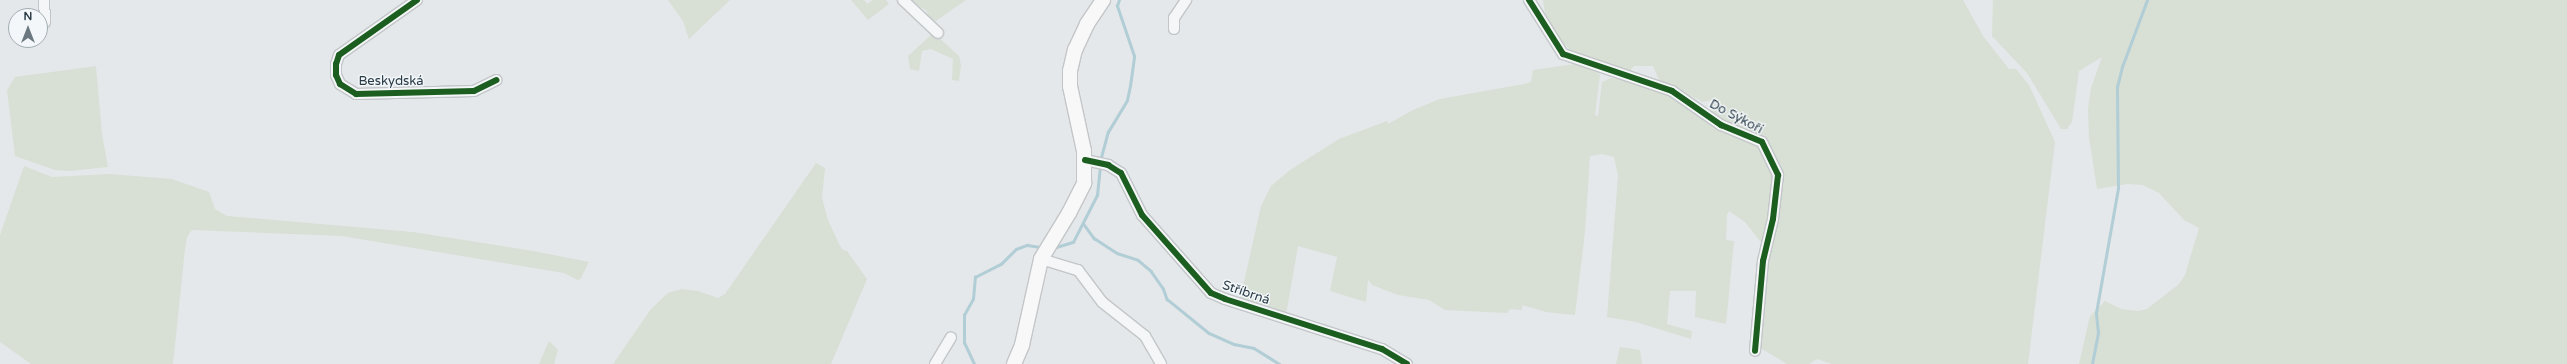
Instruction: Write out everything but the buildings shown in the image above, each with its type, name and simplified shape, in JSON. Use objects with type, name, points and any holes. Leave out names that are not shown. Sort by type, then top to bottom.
[{"type":"street","name":"Beskydská","points":[[417,0],[339,55],[336,69],[340,84],[356,94],[474,90],[497,80]]},
{"type":"street","points":[[903,0],[938,33]]},
{"type":"street","points":[[1014,364],[1022,345],[1045,251],[1069,213],[1084,183],[1090,161],[1070,86],[1070,71],[1078,43],[1103,0]]},
{"type":"street","points":[[1174,28],[1174,18],[1186,0]]},
{"type":"street","name":"Do Sýkoří","points":[[1529,0],[1563,54],[1672,91],[1721,125],[1762,142],[1778,175],[1773,219],[1763,261],[1755,351]]},
{"type":"street","name":"Stříbrná","points":[[1090,161],[1106,164],[1121,173],[1142,215],[1211,292],[1225,299],[1382,349],[1407,364]]},
{"type":"street","points":[[1045,251],[1078,270],[1102,302],[1145,336],[1161,364]]},
{"type":"street","points":[[935,364],[951,336]]},
{"type":"shaded area","points":[[668,0],[730,0],[689,39],[683,21]]},
{"type":"shaded area","points":[[851,0],[864,0],[867,4],[873,0],[886,0],[889,4],[868,20]]},
{"type":"shaded area","points":[[910,0],[966,0],[936,21],[928,17],[927,11]]},
{"type":"shaded area","points":[[1543,0],[1963,0],[1983,36],[2009,69],[2016,69],[2029,85],[2055,142],[2028,364],[1832,364],[1817,359],[1809,364],[1787,364],[1762,349],[1758,340],[1764,246],[1745,222],[1729,211],[1727,215],[1726,240],[1734,241],[1726,324],[1695,317],[1696,291],[1670,291],[1667,324],[1692,331],[1691,339],[1636,322],[1607,317],[1618,176],[1614,157],[1602,154],[1590,156],[1585,232],[1575,315],[1546,312],[1522,305],[1522,310],[1510,309],[1507,313],[1445,310],[1429,300],[1398,295],[1372,285],[1368,280],[1366,302],[1330,291],[1337,257],[1298,246],[1286,315],[1240,300],[1261,206],[1271,186],[1290,170],[1339,139],[1387,121],[1388,124],[1413,110],[1440,99],[1524,84],[1531,82],[1533,70],[1575,64],[1597,72],[1600,75],[1595,115],[1598,116],[1602,82],[1611,78],[1631,81],[1673,96],[1711,120],[1712,100],[1703,102],[1659,80],[1653,66],[1634,66],[1629,72],[1581,56],[1570,50],[1552,31],[1546,19]]},
{"type":"shaded area","points":[[1993,0],[2567,0],[2567,364],[2079,364],[2090,316],[2105,301],[2121,309],[2138,311],[2147,309],[2179,284],[2185,275],[2199,228],[2184,220],[2159,193],[2143,185],[2127,184],[2097,189],[2089,137],[2088,109],[2091,88],[2102,57],[2079,71],[2072,122],[2067,129],[2061,129],[2027,73],[1992,36]]},
{"type":"shaded area","points":[[935,34],[959,56],[961,65],[959,81],[952,80],[953,59],[931,49],[922,51],[919,71],[910,69],[908,56],[931,35]]},
{"type":"shaded area","points":[[96,66],[102,134],[108,167],[70,171],[55,170],[15,156],[7,90],[15,77]]},
{"type":"shaded area","points":[[816,163],[825,168],[822,198],[828,220],[839,244],[843,250],[847,251],[867,279],[831,364],[613,364],[651,309],[668,293],[682,289],[698,291],[718,298],[725,294]]},
{"type":"shaded area","points":[[24,166],[52,177],[110,174],[172,179],[209,192],[215,209],[227,216],[413,232],[533,251],[589,262],[581,278],[578,280],[564,273],[342,236],[192,230],[187,237],[185,249],[173,364],[31,364],[0,342],[0,235]]},
{"type":"shaded area","points":[[549,341],[558,350],[554,364],[539,364]]},
{"type":"shaded area","points":[[1620,347],[1640,350],[1642,364],[1616,364]]},
{"type":"waterway","points":[[1100,161],[1108,132],[1127,100],[1134,56],[1117,6],[1119,0]]},
{"type":"waterway","points":[[2092,364],[2098,333],[2096,313],[2118,188],[2117,87],[2122,67],[2147,0]]},
{"type":"waterway","points":[[1053,248],[1073,242],[1097,195],[1100,166]]},
{"type":"waterway","points":[[1083,223],[1094,238],[1117,253],[1138,260],[1151,271],[1163,288],[1167,299],[1209,333],[1234,344],[1254,348],[1280,364]]},
{"type":"waterway","points":[[974,364],[964,343],[964,315],[973,299],[975,277],[1001,264],[1016,249],[1027,245],[1042,247]]},
{"type":"cycle path","points":[[417,0],[339,55],[336,64],[336,75],[340,84],[356,94],[474,91],[497,80]]},
{"type":"cycle path","points":[[1529,0],[1563,54],[1672,91],[1721,125],[1762,142],[1778,175],[1773,219],[1763,261],[1755,351]]},
{"type":"cycle path","points":[[1085,160],[1108,165],[1121,173],[1142,215],[1211,293],[1225,299],[1382,349],[1407,364]]}]
